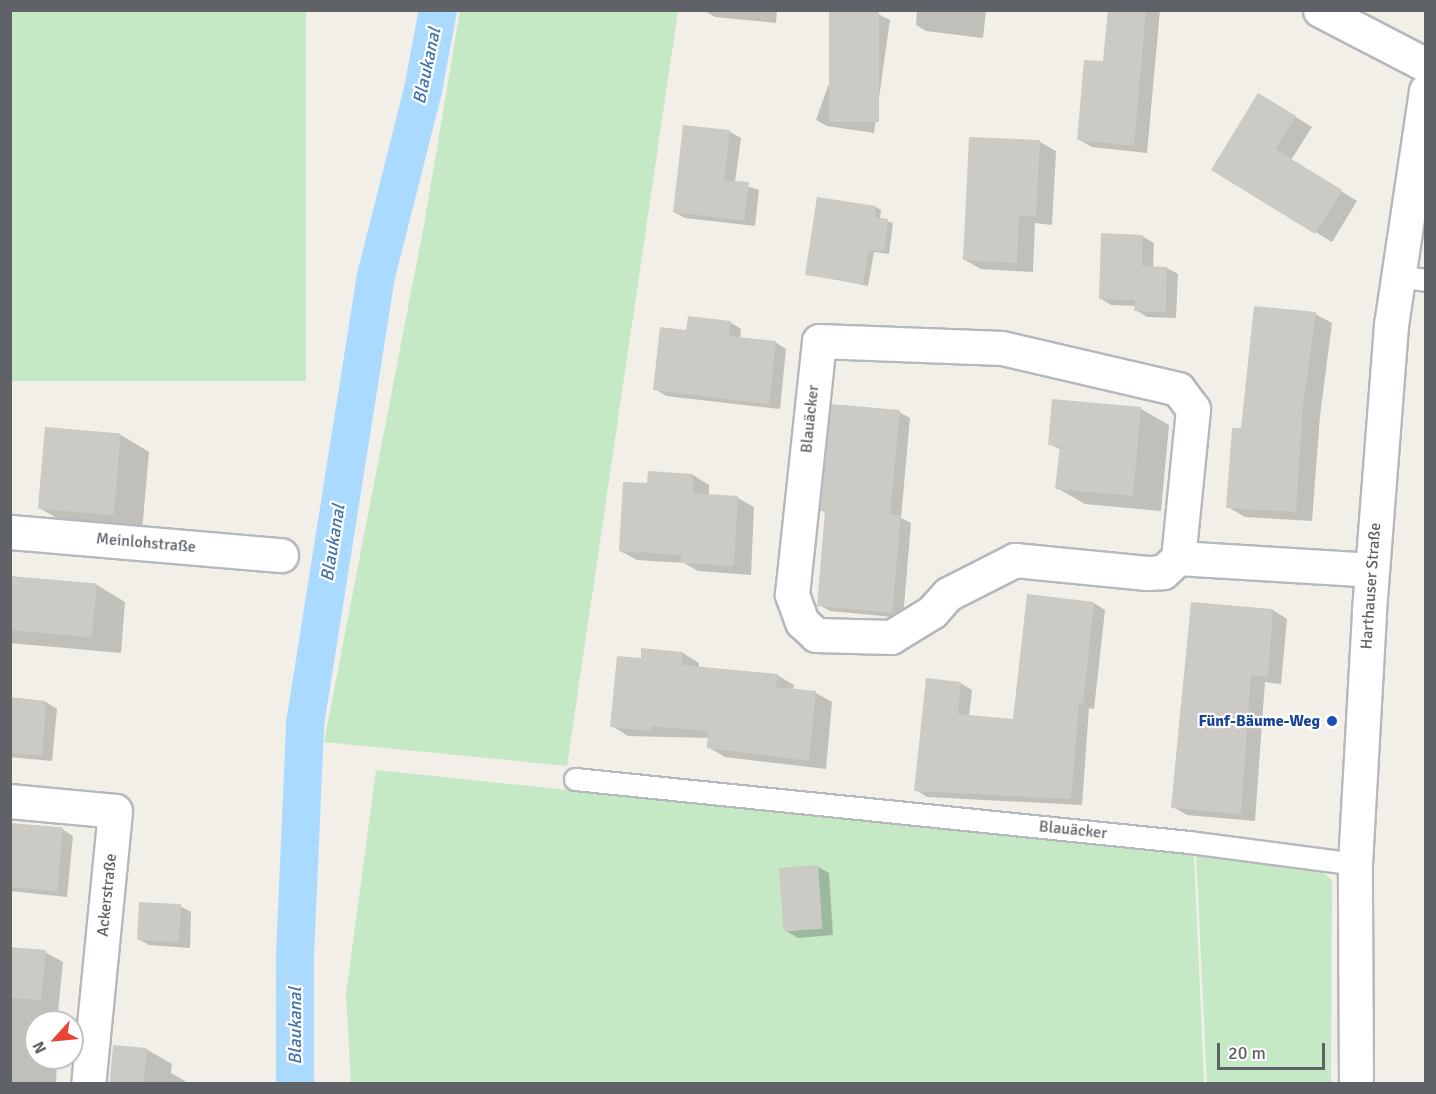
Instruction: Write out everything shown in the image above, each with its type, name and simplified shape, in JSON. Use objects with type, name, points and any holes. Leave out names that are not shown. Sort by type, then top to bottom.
[{"type":"street","points":[[1320,10],[1425,65]]},
{"type":"street","name":"Harthauser Straße","points":[[1356,1083],[1355,864],[1372,570],[1412,278],[1425,91]]},
{"type":"street","name":"Blauäcker","points":[[819,341],[1002,348],[1178,389],[1193,409],[1178,558],[1163,572],[1147,573],[1015,560],[948,594],[932,612],[891,637],[816,635],[802,622],[792,594],[819,341]]},
{"type":"street","name":"Meinlohstraße","points":[[10,532],[281,555]]},
{"type":"street","points":[[1178,558],[1372,570]]},
{"type":"street","name":"Ackerstraße","points":[[10,801],[115,811],[88,1083]]},
{"type":"lane","name":"Blauäcker","points":[[575,779],[1188,842],[1355,864]]},
{"type":"green space","points":[[10,11],[306,11],[306,381],[10,381]]},
{"type":"green space","points":[[460,11],[678,11],[567,766],[324,742],[424,225]]},
{"type":"green space","points":[[376,770],[1194,855],[1204,1083],[351,1084],[346,994]]},
{"type":"green space","points":[[1196,852],[1323,873],[1332,880],[1331,1083],[1207,1083]]},
{"type":"building","points":[[829,10],[879,10],[879,122],[829,122]]},
{"type":"building","points":[[1108,10],[1146,10],[1134,146],[1077,140],[1084,60],[1103,61]]},
{"type":"building","points":[[1258,93],[1296,116],[1275,149],[1342,190],[1315,234],[1211,170]]},
{"type":"building","points":[[683,125],[730,130],[724,180],[749,182],[744,221],[673,212]]},
{"type":"building","points":[[969,137],[1040,140],[1036,216],[1019,215],[1017,263],[963,260]]},
{"type":"building","points":[[817,197],[876,206],[875,217],[888,219],[884,252],[869,250],[863,284],[805,275]]},
{"type":"building","points":[[1101,233],[1143,235],[1142,266],[1167,267],[1166,312],[1134,311],[1135,300],[1099,299]]},
{"type":"building","points":[[1254,306],[1316,312],[1303,406],[1296,512],[1226,508],[1232,428],[1241,428]]},
{"type":"building","points":[[688,316],[731,321],[729,336],[776,341],[769,404],[653,390],[660,327],[686,330]]},
{"type":"building","points":[[1052,399],[1141,407],[1133,496],[1055,489],[1060,446],[1048,445]]},
{"type":"building","points":[[831,404],[900,410],[890,515],[901,515],[892,613],[817,606],[825,511],[820,511]]},
{"type":"building","points":[[45,427],[121,434],[114,515],[38,509]]},
{"type":"building","points":[[648,471],[693,474],[693,493],[738,496],[734,566],[681,563],[681,555],[619,551],[623,482],[647,483]]},
{"type":"building","points":[[10,576],[97,584],[92,637],[10,630]]},
{"type":"building","points":[[1027,594],[1094,602],[1083,704],[1079,703],[1071,799],[914,791],[926,678],[961,682],[958,714],[1013,719]]},
{"type":"building","points":[[1191,602],[1273,609],[1268,677],[1251,675],[1241,814],[1171,808]]},
{"type":"building","points":[[641,648],[683,652],[682,665],[778,674],[776,687],[816,691],[809,761],[707,748],[708,731],[651,726],[651,731],[610,727],[617,656],[641,658]]},
{"type":"building","points":[[10,697],[46,701],[42,756],[10,753]]},
{"type":"building","points":[[10,823],[63,828],[57,891],[10,887]]},
{"type":"building","points":[[818,865],[822,929],[784,932],[779,868]]},
{"type":"building","points":[[139,902],[181,904],[179,942],[137,940]]},
{"type":"building","points":[[10,947],[46,950],[41,1000],[10,998]]},
{"type":"building","points":[[113,1045],[147,1048],[144,1084],[110,1083]]},
{"type":"waterway","name":"Blaukanal","points":[[295,1084],[295,956],[305,724],[375,280],[423,90],[438,10]]},
{"type":"place","name":"Fünf-Bäume-Weg","points":[[1332,721]]}]
